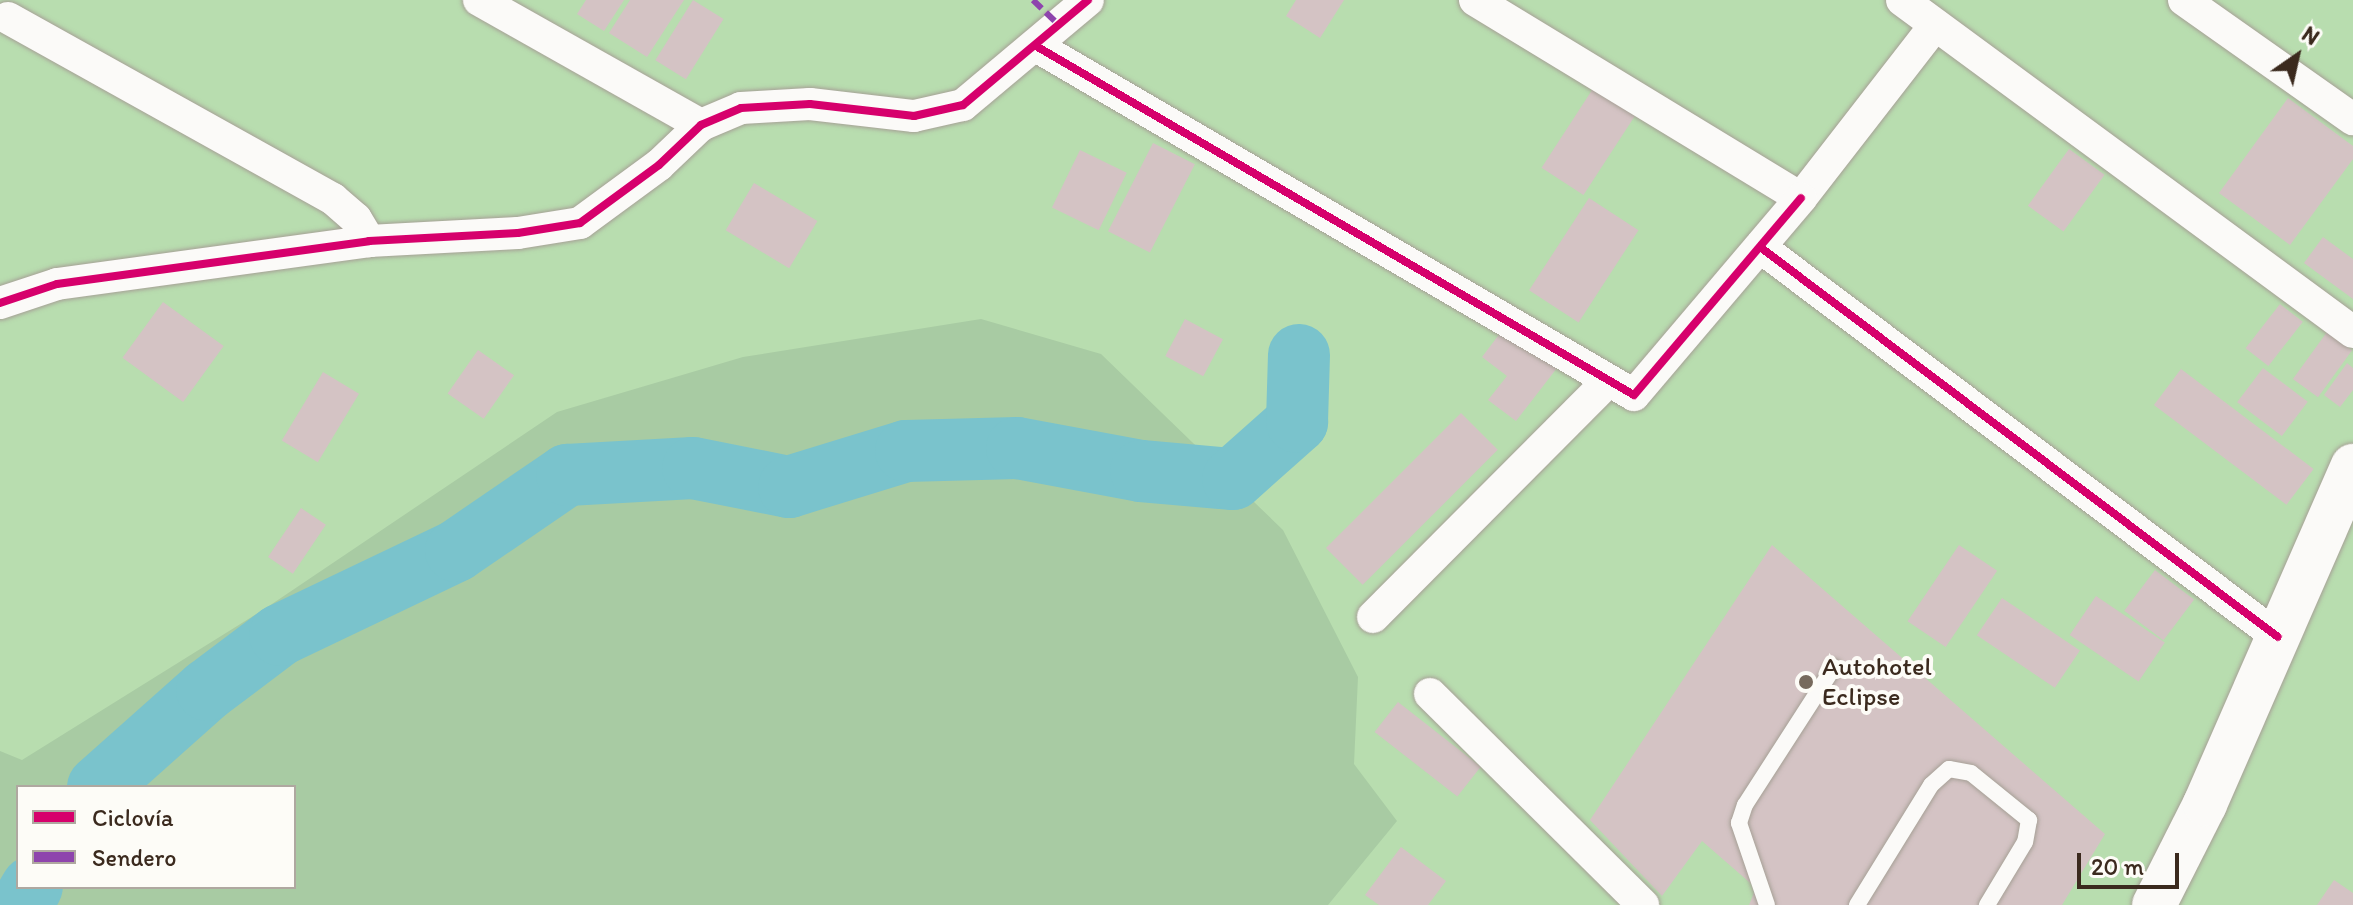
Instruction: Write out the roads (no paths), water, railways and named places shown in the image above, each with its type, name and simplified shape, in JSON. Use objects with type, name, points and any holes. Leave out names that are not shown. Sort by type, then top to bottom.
[{"type":"main road","points":[[2154,905],[2353,466]]},
{"type":"street","points":[[479,0],[701,125]]},
{"type":"street","points":[[0,303],[57,284],[369,241],[518,233],[580,223],[649,174],[701,125],[741,108],[810,104],[914,116],[963,105],[1088,0]]},
{"type":"street","points":[[1475,0],[1801,198]]},
{"type":"street","points":[[1902,0],[2353,332]]},
{"type":"street","points":[[2184,0],[2353,119]]},
{"type":"street","points":[[8,18],[333,199],[356,219],[369,241]]},
{"type":"street","points":[[1036,46],[1634,395],[1801,198],[1935,25]]},
{"type":"street","points":[[1760,247],[2278,637]]},
{"type":"street","points":[[1373,617],[1608,381]]},
{"type":"street","points":[[1430,694],[1643,905]]},
{"type":"lane","points":[[1767,905],[1739,823],[1745,805],[1834,667]]},
{"type":"lane","points":[[1857,905],[1931,785],[1949,769],[1971,773],[2029,820],[2025,842],[1987,905]]},
{"type":"waterway","points":[[100,785],[207,690],[280,635],[456,551],[567,475],[693,468],[789,487],[906,451],[1017,448],[1141,471],[1233,479],[1297,422],[1299,355]]},
{"type":"waterway","points":[[21,905],[31,889]]},
{"type":"place","name":"Autohotel Eclipse","points":[[1806,682]]}]
